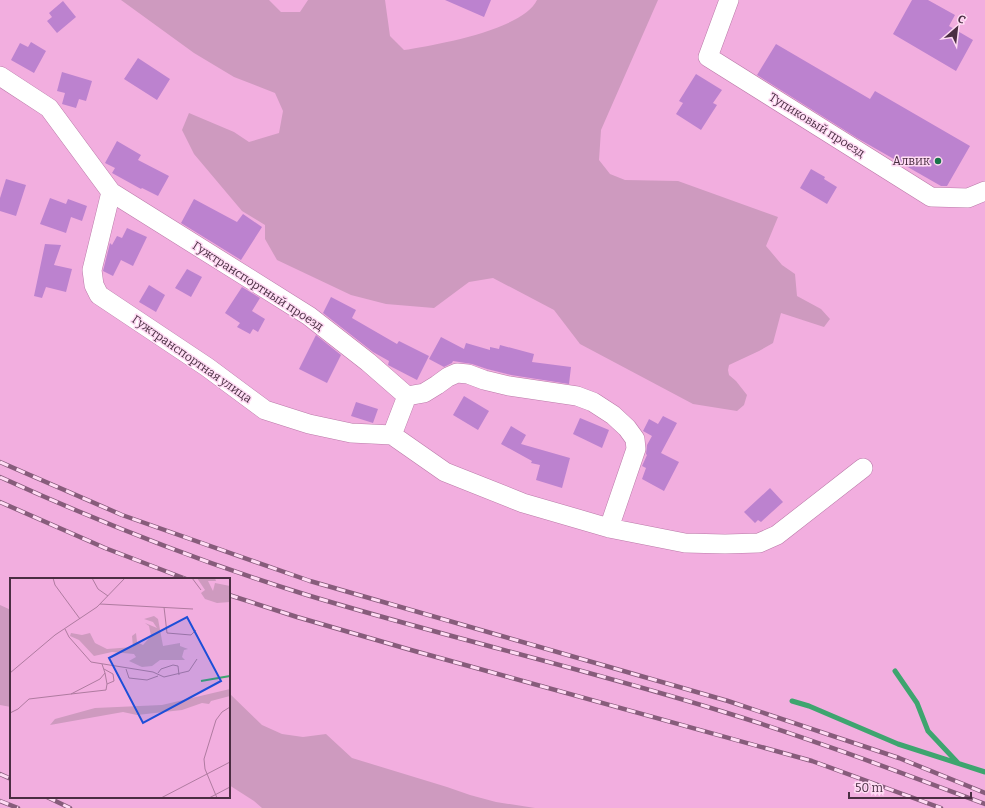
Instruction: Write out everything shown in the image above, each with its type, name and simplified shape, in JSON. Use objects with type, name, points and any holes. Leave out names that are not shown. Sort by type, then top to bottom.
[{"type":"street","name":"Тупиковый проезд","points":[[729,0],[708,56],[932,197],[968,198],[985,191]]},
{"type":"street","name":"Гужтранспортный проезд","points":[[0,76],[49,108],[111,192],[309,316],[368,362],[407,396]]},
{"type":"street","name":"Гужтранспортная улица","points":[[111,192],[92,270],[94,285],[99,295],[207,367],[265,410],[309,424],[351,433],[392,435]]},
{"type":"street","points":[[609,528],[636,449],[635,439],[627,428],[603,408],[593,402],[577,396],[509,386],[484,380],[468,374],[457,373],[448,377],[424,393],[407,396],[392,435],[445,472],[523,503],[609,528],[685,543],[759,543],[777,535],[863,468]]},
{"type":"shaded area","points":[[121,0],[269,0],[281,12],[300,12],[308,0],[385,0],[390,36],[404,50],[456,40],[497,28],[515,20],[529,11],[537,0],[658,0],[601,130],[599,160],[610,174],[625,180],[678,181],[778,217],[766,246],[782,265],[795,274],[797,296],[821,309],[830,319],[824,327],[781,313],[773,343],[729,365],[729,375],[747,395],[744,405],[737,411],[693,404],[580,344],[554,310],[493,278],[469,282],[434,308],[386,304],[351,295],[277,260],[265,239],[265,225],[242,211],[194,154],[182,130],[189,113],[234,132],[249,142],[279,133],[283,111],[275,93],[234,77],[194,53]]},
{"type":"shaded area","points":[[0,605],[10,610],[10,707],[0,705]]},
{"type":"shaded area","points":[[230,694],[262,725],[282,734],[303,737],[326,734],[352,758],[470,795],[496,802],[535,808],[262,808],[230,786]]},
{"type":"building","points":[[445,0],[491,0],[484,17]]},
{"type":"building","points":[[912,0],[928,0],[955,15],[949,26],[973,40],[956,71],[893,34]]},
{"type":"building","points":[[63,1],[76,17],[57,33],[47,21],[52,17],[49,13]]},
{"type":"building","points":[[31,42],[46,51],[34,73],[11,60],[20,43],[28,47]]},
{"type":"building","points":[[776,44],[870,99],[875,91],[970,146],[947,186],[941,186],[857,138],[757,75]]},
{"type":"building","points":[[138,58],[170,79],[157,100],[124,79]]},
{"type":"building","points":[[62,72],[92,81],[86,101],[79,99],[76,108],[62,104],[65,93],[57,91]]},
{"type":"building","points":[[696,74],[722,90],[713,103],[717,105],[701,130],[676,114],[683,103],[679,101]]},
{"type":"building","points":[[117,141],[141,155],[138,160],[169,176],[158,196],[142,188],[141,189],[112,173],[115,168],[105,163]]},
{"type":"building","points":[[811,169],[825,177],[824,179],[837,187],[827,204],[800,188]]},
{"type":"building","points":[[6,179],[26,185],[16,216],[0,211],[0,198]]},
{"type":"building","points":[[50,198],[66,204],[68,199],[87,206],[82,221],[71,217],[66,233],[40,224]]},
{"type":"building","points":[[194,199],[237,222],[243,214],[262,227],[241,260],[181,223]]},
{"type":"building","points":[[127,228],[147,237],[133,266],[121,260],[113,276],[103,271],[110,243],[112,245],[117,236],[122,238]]},
{"type":"building","points":[[45,244],[61,245],[54,265],[72,269],[66,292],[46,287],[42,298],[34,296]]},
{"type":"building","points":[[187,269],[202,277],[191,297],[175,288]]},
{"type":"building","points":[[149,285],[165,295],[156,312],[139,302]]},
{"type":"building","points":[[242,287],[260,298],[252,311],[265,319],[258,332],[253,329],[250,334],[237,327],[240,323],[225,313]]},
{"type":"building","points":[[331,297],[356,310],[352,318],[397,344],[399,341],[429,356],[417,380],[388,365],[389,361],[373,352],[323,313]]},
{"type":"building","points":[[316,335],[341,355],[327,383],[299,369]]},
{"type":"building","points":[[441,337],[464,349],[466,343],[490,350],[490,347],[499,349],[500,345],[534,354],[532,362],[571,367],[569,384],[511,375],[472,364],[453,361],[444,367],[429,359]]},
{"type":"building","points":[[464,396],[489,411],[478,430],[453,415]]},
{"type":"building","points":[[356,402],[378,409],[373,423],[351,416]]},
{"type":"building","points":[[663,416],[677,423],[661,453],[679,462],[664,491],[642,479],[646,468],[642,466],[647,455],[647,445],[652,436],[643,431],[649,419],[658,424]]},
{"type":"building","points":[[580,418],[609,430],[602,448],[573,434]]},
{"type":"building","points":[[511,426],[526,435],[521,444],[570,458],[562,488],[536,480],[540,465],[531,463],[532,461],[501,444]]},
{"type":"building","points":[[770,488],[783,502],[761,522],[758,520],[755,523],[744,512]]},
{"type":"waterway","points":[[895,671],[917,703],[928,731],[958,763]]},
{"type":"waterway","points":[[792,701],[809,706],[898,744],[985,772]]},
{"type":"railway","points":[[0,462],[122,515],[310,581],[728,701],[899,758],[985,793]]},
{"type":"railway","points":[[0,477],[113,526],[268,583],[411,625],[620,681],[757,722],[985,804]]},
{"type":"railway","points":[[0,502],[105,548],[183,578]]},
{"type":"railway","points":[[230,595],[297,617],[411,650],[812,761],[941,808]]},
{"type":"railway","points":[[0,774],[10,779]]},
{"type":"railway","points":[[49,798],[70,808]]},
{"type":"railway","points":[[0,801],[18,808]]},
{"type":"place","name":"Алвик","points":[[938,161]]}]
